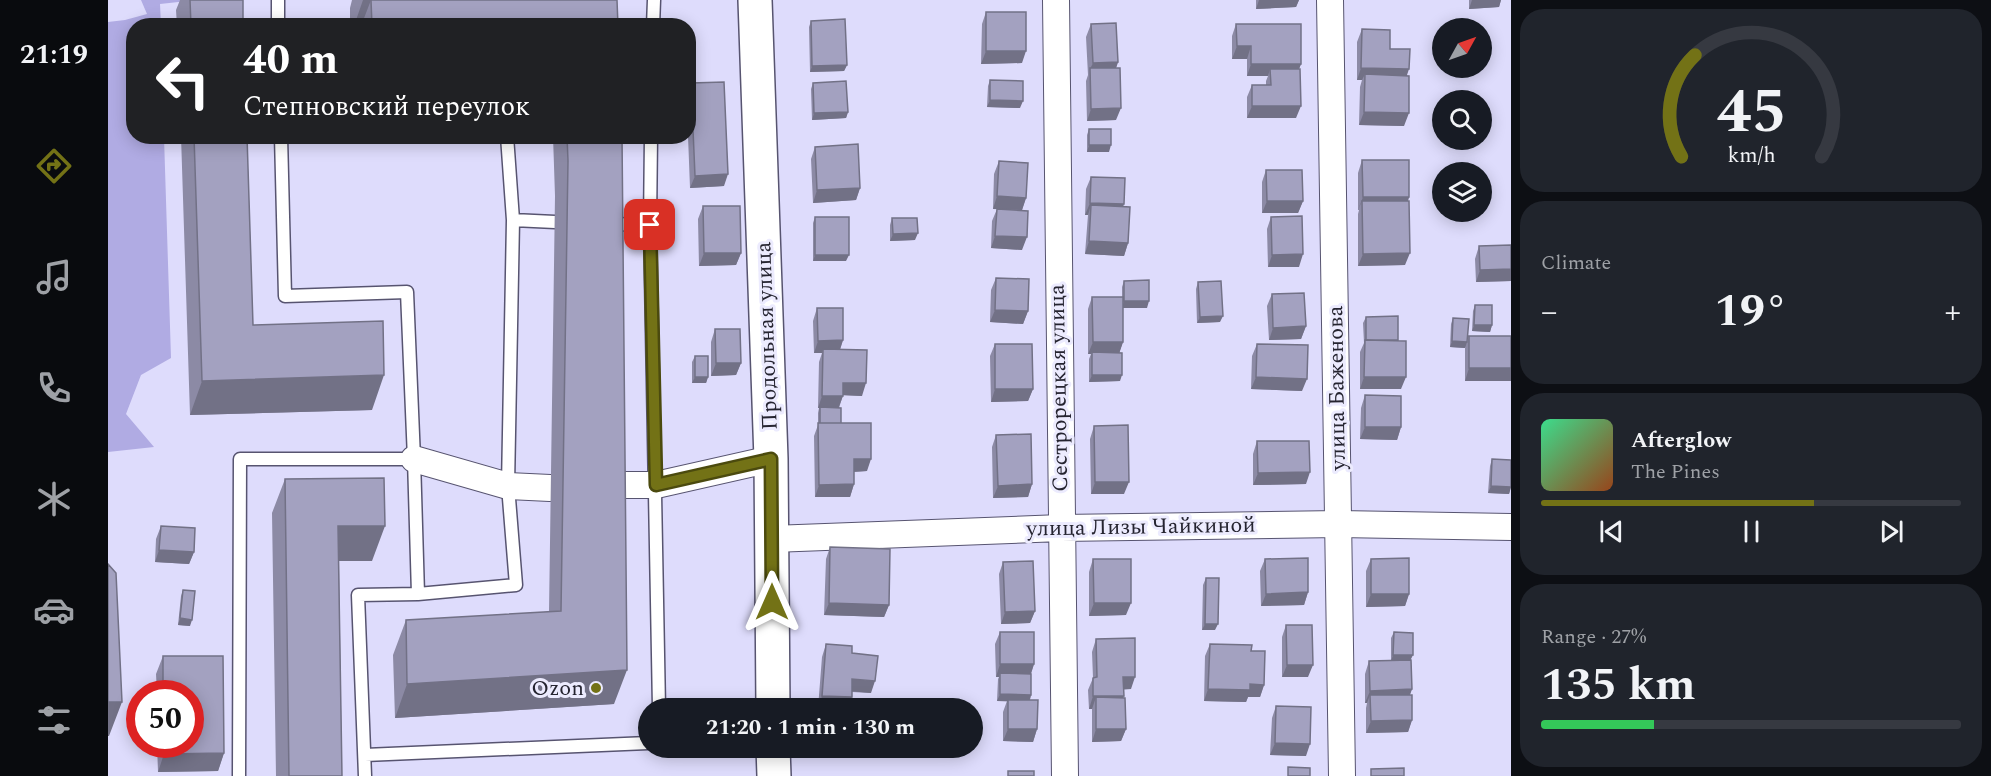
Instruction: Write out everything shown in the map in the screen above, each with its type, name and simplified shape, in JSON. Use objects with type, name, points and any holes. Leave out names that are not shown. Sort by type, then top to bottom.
[{"type":"main road","name":"Продольная улица","points":[[755,0],[771,459],[773,698]]},
{"type":"main road","points":[[773,758],[774,776]]},
{"type":"street","name":"Сестрорецкая улица","points":[[1056,0],[1065,776]]},
{"type":"street","name":"улица Баженова","points":[[1330,0],[1342,776]]},
{"type":"street","points":[[414,459],[508,486],[550,488]]},
{"type":"street","points":[[612,485],[656,485],[771,459]]},
{"type":"street","name":"улица Лизы Чайкиной","points":[[772,539],[1061,528],[1339,524],[1511,526]]},
{"type":"lane","points":[[278,0],[278,18]]},
{"type":"lane","points":[[653,18],[654,0]]},
{"type":"lane","points":[[281,144],[285,296],[407,292],[418,594]]},
{"type":"lane","points":[[365,776],[358,595],[418,594],[516,585],[508,486],[513,220],[508,144]]},
{"type":"lane","points":[[651,144],[650,225],[659,698]]},
{"type":"lane","points":[[513,220],[555,222]]},
{"type":"lane","points":[[610,224],[650,225]]},
{"type":"lane","points":[[239,776],[240,459],[414,459]]},
{"type":"lane","points":[[365,755],[638,743]]},
{"type":"shaded area","points":[[141,0],[197,0],[160,4],[161,18],[132,18],[147,14]]},
{"type":"shaded area","points":[[125,20],[126,144],[164,144],[171,358],[141,375],[126,414],[154,447],[108,452],[108,22]]},
{"type":"building","points":[[190,0],[243,0],[243,18],[191,18]]},
{"type":"building","points":[[371,0],[617,0],[618,18],[372,18]]},
{"type":"building","points":[[986,12],[1026,12],[1026,51],[986,51]]},
{"type":"building","points":[[845,19],[847,65],[812,66],[811,21]]},
{"type":"building","points":[[1116,23],[1118,62],[1093,63],[1091,24]]},
{"type":"building","points":[[1236,24],[1301,24],[1301,64],[1251,64],[1251,46],[1237,46]]},
{"type":"building","points":[[1362,29],[1390,30],[1390,49],[1410,49],[1409,69],[1361,68]]},
{"type":"building","points":[[1090,68],[1120,68],[1121,108],[1091,109]]},
{"type":"building","points":[[1270,69],[1300,69],[1301,106],[1252,106],[1252,85],[1271,85]]},
{"type":"building","points":[[1365,74],[1409,76],[1409,113],[1364,112]]},
{"type":"building","points":[[990,80],[1023,81],[1023,101],[990,100]]},
{"type":"building","points":[[846,81],[848,112],[814,113],[813,83]]},
{"type":"building","points":[[724,82],[728,174],[695,176],[696,83]]},
{"type":"building","points":[[1089,129],[1111,129],[1111,145],[1089,145]]},
{"type":"building","points":[[194,144],[247,144],[253,325],[383,321],[384,375],[202,381]]},
{"type":"building","points":[[567,144],[622,144],[627,670],[407,684],[406,620],[561,611]]},
{"type":"building","points":[[858,144],[860,188],[817,190],[815,147]]},
{"type":"building","points":[[1362,160],[1409,160],[1409,197],[1363,197]]},
{"type":"building","points":[[999,161],[1028,163],[1026,198],[997,196]]},
{"type":"building","points":[[1266,170],[1302,170],[1303,201],[1267,201]]},
{"type":"building","points":[[1091,177],[1125,178],[1124,204],[1090,203]]},
{"type":"building","points":[[1362,201],[1409,201],[1410,253],[1363,254]]},
{"type":"building","points":[[1091,205],[1130,207],[1128,243],[1089,241]]},
{"type":"building","points":[[703,206],[740,206],[741,253],[704,253]]},
{"type":"building","points":[[997,209],[1028,211],[1027,237],[995,236]]},
{"type":"building","points":[[1302,216],[1303,254],[1272,255],[1271,217]]},
{"type":"building","points":[[815,217],[849,217],[849,255],[815,255]]},
{"type":"building","points":[[892,218],[917,218],[918,233],[893,234]]},
{"type":"building","points":[[1511,245],[1511,269],[1480,270],[1479,246]]},
{"type":"building","points":[[996,278],[1029,279],[1028,311],[995,310]]},
{"type":"building","points":[[1149,280],[1149,301],[1124,301],[1124,281]]},
{"type":"building","points":[[1221,281],[1223,316],[1200,317],[1198,282]]},
{"type":"building","points":[[1304,293],[1306,326],[1273,328],[1272,294]]},
{"type":"building","points":[[1092,297],[1123,297],[1123,342],[1093,342]]},
{"type":"building","points":[[1475,305],[1492,305],[1492,325],[1474,325]]},
{"type":"building","points":[[817,308],[843,308],[843,340],[818,341]]},
{"type":"building","points":[[1398,316],[1398,340],[1366,340],[1366,317]]},
{"type":"building","points":[[1453,318],[1469,319],[1467,342],[1452,341]]},
{"type":"building","points":[[715,329],[740,329],[741,363],[716,363]]},
{"type":"building","points":[[1469,336],[1511,336],[1511,368],[1469,368]]},
{"type":"building","points":[[1365,340],[1406,341],[1406,377],[1364,377]]},
{"type":"building","points":[[995,344],[1032,344],[1033,389],[995,389]]},
{"type":"building","points":[[1257,344],[1308,345],[1307,379],[1256,377]]},
{"type":"building","points":[[823,349],[867,350],[866,383],[843,383],[843,396],[822,396]]},
{"type":"building","points":[[1092,352],[1122,353],[1122,375],[1092,375]]},
{"type":"building","points":[[695,356],[708,356],[708,377],[695,377]]},
{"type":"building","points":[[1365,395],[1401,396],[1401,427],[1365,427]]},
{"type":"building","points":[[820,407],[841,408],[841,423],[820,423]]},
{"type":"building","points":[[818,423],[871,423],[871,459],[854,459],[854,484],[819,485]]},
{"type":"building","points":[[1128,425],[1129,482],[1095,482],[1094,426]]},
{"type":"building","points":[[1031,434],[1032,484],[998,486],[996,435]]},
{"type":"building","points":[[1257,441],[1309,441],[1310,472],[1258,473]]},
{"type":"building","points":[[1492,459],[1511,460],[1511,487],[1491,486]]},
{"type":"building","points":[[384,478],[385,526],[338,526],[342,776],[289,776],[285,479]]},
{"type":"building","points":[[161,526],[195,528],[194,552],[159,550]]},
{"type":"building","points":[[830,547],[890,549],[889,605],[829,603]]},
{"type":"building","points":[[1308,558],[1308,592],[1266,594],[1265,559]]},
{"type":"building","points":[[1409,558],[1409,594],[1371,594],[1371,559]]},
{"type":"building","points":[[1093,559],[1131,559],[1131,603],[1094,603]]},
{"type":"building","points":[[1033,561],[1035,611],[1005,612],[1003,562]]},
{"type":"building","points":[[108,564],[116,573],[122,702],[108,702]]},
{"type":"building","points":[[1206,578],[1219,578],[1218,624],[1205,624]]},
{"type":"building","points":[[183,590],[195,591],[192,620],[180,618]]},
{"type":"building","points":[[1286,625],[1312,625],[1313,665],[1287,665]]},
{"type":"building","points":[[1000,632],[1034,632],[1034,664],[1000,664]]},
{"type":"building","points":[[1394,632],[1413,633],[1413,655],[1393,655]]},
{"type":"building","points":[[1135,638],[1135,677],[1123,677],[1124,696],[1093,696],[1093,678],[1097,677],[1096,639]]},
{"type":"building","points":[[826,644],[852,646],[852,653],[878,656],[875,681],[852,679],[852,697],[822,696]]},
{"type":"building","points":[[1210,644],[1252,645],[1251,651],[1265,651],[1264,685],[1250,684],[1250,690],[1208,689]]},
{"type":"building","points":[[163,656],[223,656],[224,753],[204,753],[204,680],[163,680]]},
{"type":"building","points":[[1411,660],[1412,689],[1370,691],[1369,661]]},
{"type":"building","points":[[1000,673],[1031,674],[1031,695],[1000,694]]},
{"type":"building","points":[[1370,695],[1412,695],[1412,720],[1371,721]]},
{"type":"building","points":[[1096,697],[1125,698],[1126,729],[1096,729]]},
{"type":"building","points":[[1008,700],[1038,700],[1037,729],[1008,729]]},
{"type":"building","points":[[1276,706],[1311,707],[1310,744],[1275,743]]},
{"type":"building","points":[[1288,767],[1310,768],[1310,776],[1288,776]]},
{"type":"building","points":[[1404,768],[1404,776],[1371,776],[1371,769]]},
{"type":"building","points":[[1008,771],[1034,771],[1034,776],[1008,776]]},
{"type":"place","name":"Ozon","points":[[596,688]]},
{"type":"route","points":[[650,225],[656,485],[771,459],[772,602]]}]
